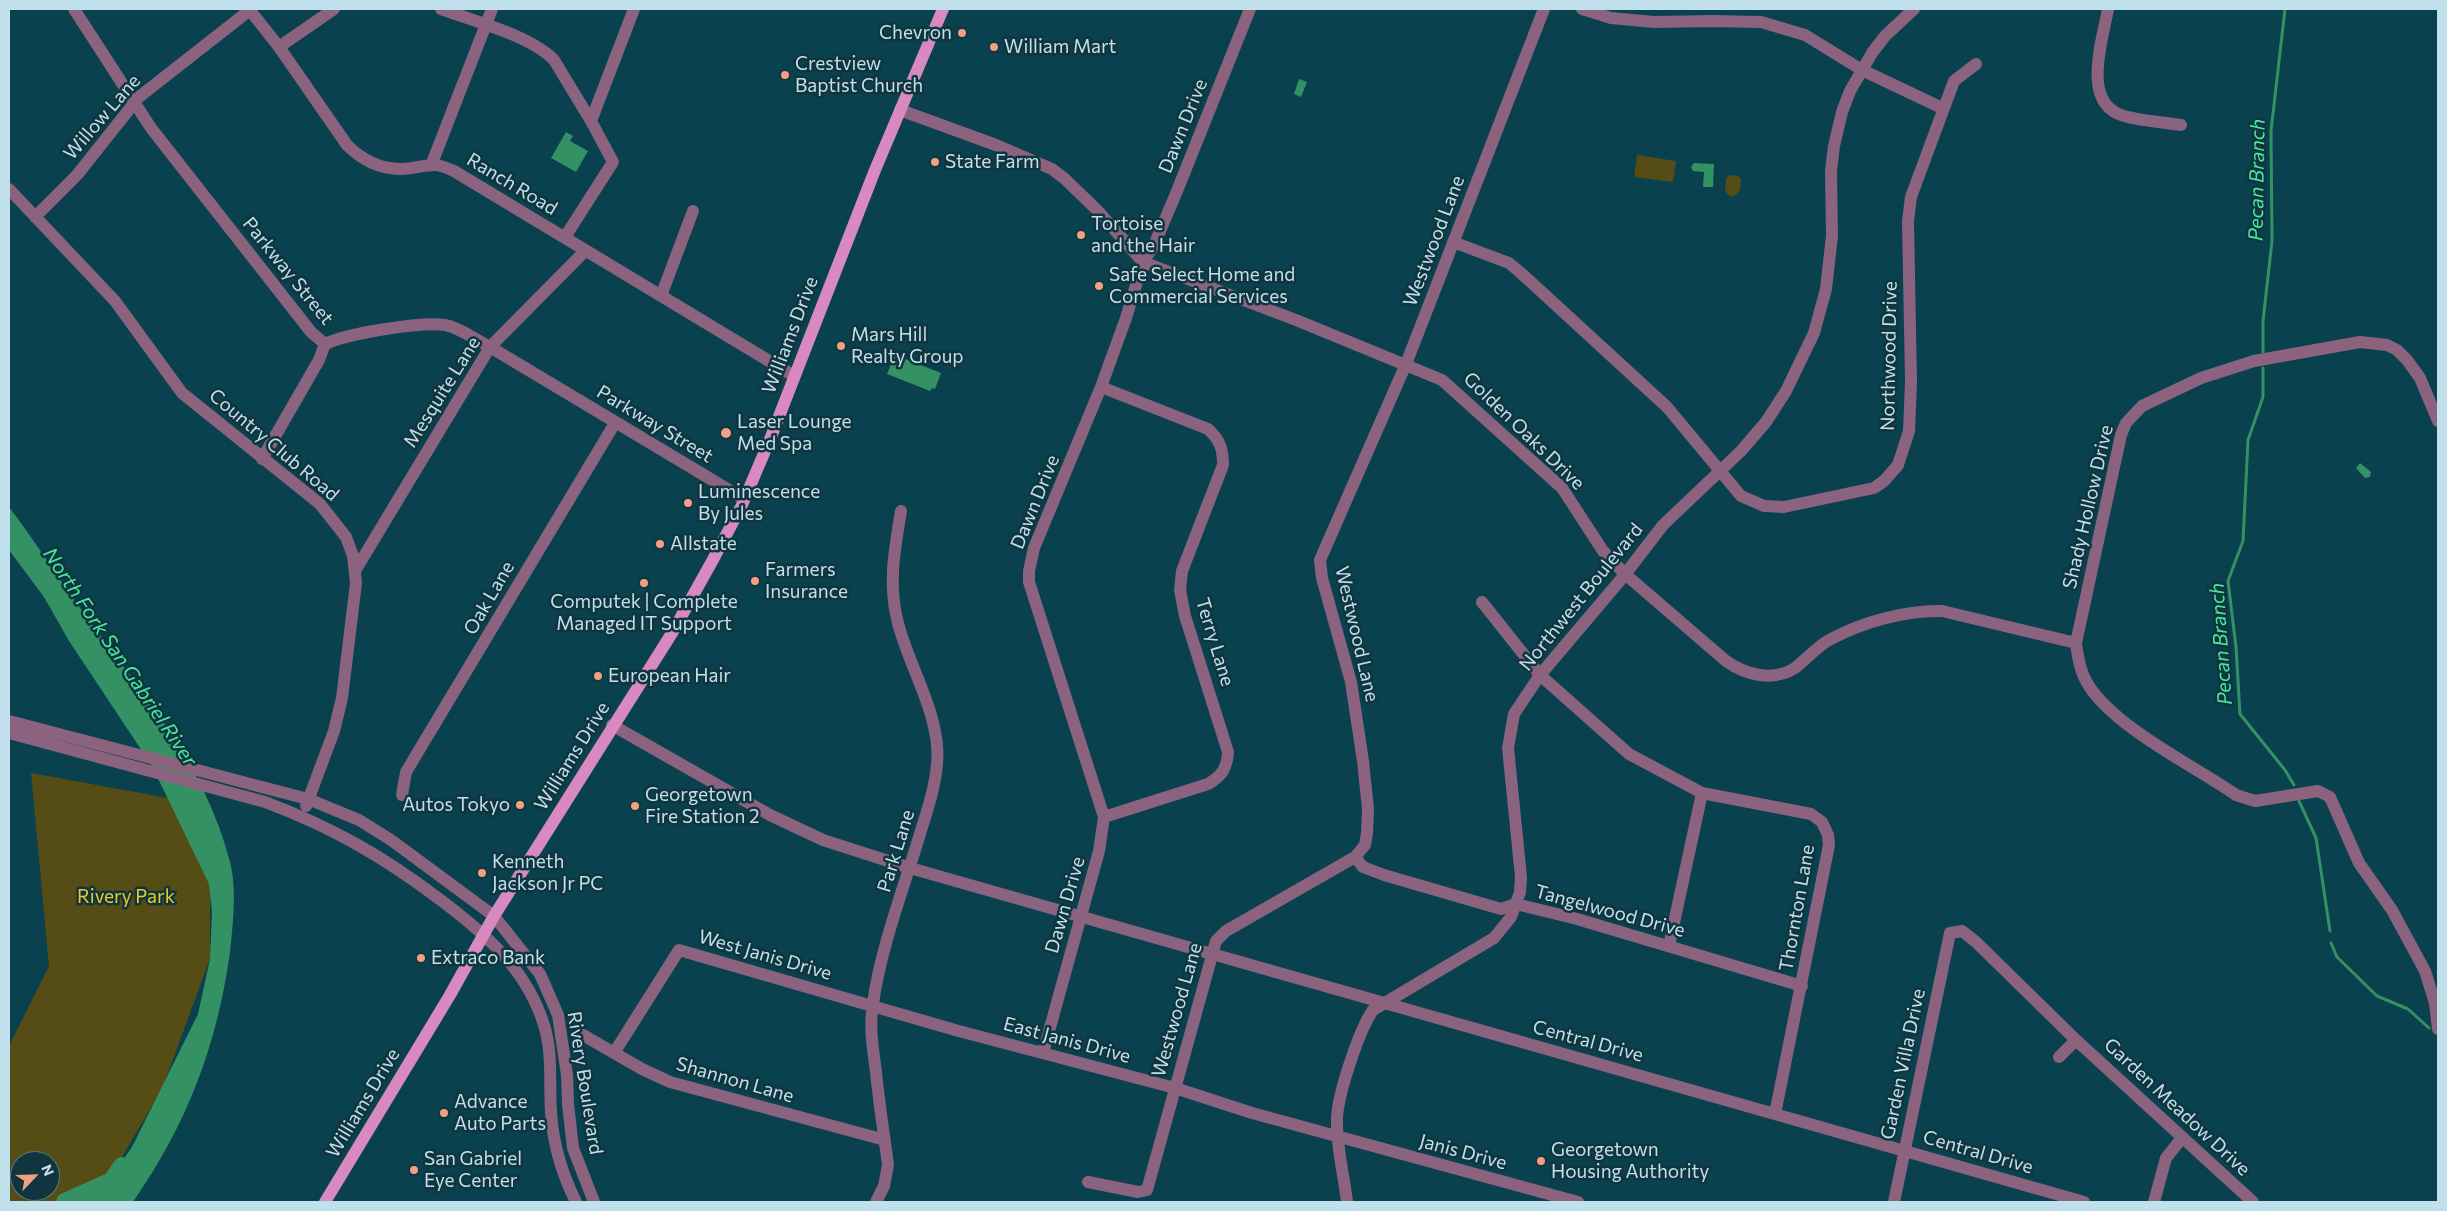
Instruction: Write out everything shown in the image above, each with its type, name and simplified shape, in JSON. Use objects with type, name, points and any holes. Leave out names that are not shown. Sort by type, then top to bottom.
[{"type":"main road","name":"Williams Drive","points":[[325,1202],[485,935],[494,916],[612,725],[676,626],[715,556],[744,498],[771,437],[900,110],[943,9]]},
{"type":"street","name":"Parkway Street","points":[[74,9],[133,103],[311,332],[324,344],[348,336],[432,324],[447,325],[490,347],[744,498]]},
{"type":"street","name":"Willow Lane","points":[[35,217],[91,158],[113,132],[133,103],[165,75],[249,9]]},
{"type":"street","points":[[249,9],[279,47],[347,145],[361,158],[378,166],[396,169],[432,163],[492,9]]},
{"type":"street","points":[[279,47],[334,9]]},
{"type":"street","points":[[441,9],[525,40],[547,52],[554,60],[591,121],[613,162],[566,237]]},
{"type":"street","points":[[591,121],[634,9]]},
{"type":"street","name":"Dawn Drive","points":[[1043,1053],[1100,851],[1104,817],[1030,582],[1029,571],[1034,548],[1101,387],[1126,318],[1143,262],[1154,245],[1168,212],[1250,9]]},
{"type":"street","name":"Westwood Lane","points":[[1088,1182],[1138,1192],[1147,1190],[1216,941],[1226,931],[1355,856],[1365,845],[1368,809],[1351,682],[1322,578],[1320,560],[1406,364],[1544,9]]},
{"type":"street","points":[[1582,9],[1611,18],[1654,22],[1713,20],[1761,22],[1805,35],[1862,70],[1942,108]]},
{"type":"street","name":"Northwest Boulevard","points":[[1347,1202],[1338,1137],[1339,1107],[1360,1032],[1373,1010],[1494,938],[1507,923],[1516,904],[1521,877],[1508,748],[1514,714],[1540,675],[1625,574],[1669,518],[1721,472],[1753,438],[1776,408],[1795,376],[1814,333],[1829,271],[1832,236],[1831,171],[1834,146],[1842,112],[1850,91],[1885,36],[1914,9]]},
{"type":"street","points":[[2108,9],[2096,80],[2104,102],[2122,116],[2181,125]]},
{"type":"street","name":"Northwood Drive","points":[[1453,242],[1509,263],[1521,273],[1667,407],[1741,496],[1756,504],[1772,508],[1852,494],[1874,488],[1884,481],[1898,465],[1909,431],[1908,221],[1910,205],[1942,108],[1954,81],[1976,64]]},
{"type":"street","name":"Golden Oaks Drive","points":[[900,110],[996,145],[1052,169],[1066,179],[1143,262],[1406,364],[1442,380],[1458,392],[1562,488],[1603,551],[1625,574],[1726,661],[1744,671],[1764,676],[1785,672],[1795,667],[1828,640],[1844,633],[1906,614],[1932,611],[1942,611],[2076,643]]},
{"type":"street","name":"Ranch Road","points":[[432,163],[454,171],[794,376]]},
{"type":"street","name":"Country Club Road","points":[[9,189],[115,301],[182,393],[314,499],[337,523],[346,537],[353,556],[355,602],[339,716],[303,816]]},
{"type":"street","points":[[661,296],[693,210]]},
{"type":"street","name":"Mesquite Lane","points":[[355,572],[490,347],[585,251]]},
{"type":"street","name":"Shady Hollow Drive","points":[[2076,643],[2121,435],[2126,423],[2142,406],[2177,388],[2224,369],[2336,346],[2373,342],[2387,345],[2397,350],[2411,364],[2420,378],[2438,421]]},
{"type":"street","points":[[262,459],[319,360],[324,344]]},
{"type":"street","name":"Terry Lane","points":[[1101,387],[1208,429],[1217,437],[1222,448],[1223,465],[1185,560],[1180,590],[1186,616],[1228,752],[1227,764],[1223,773],[1208,784],[1104,817]]},
{"type":"street","name":"Oak Lane","points":[[402,795],[406,772],[615,423]]},
{"type":"street","name":"Park Lane","points":[[876,1202],[886,1177],[888,1166],[870,1029],[872,1005],[877,980],[930,802],[938,763],[926,698],[897,622],[893,603],[892,572],[901,511]]},
{"type":"street","name":"Thornton Lane","points":[[1482,602],[1540,675],[1629,754],[1702,793],[1795,810],[1810,814],[1822,822],[1828,834],[1829,846],[1775,1114]]},
{"type":"street","points":[[2076,643],[2082,674],[2092,690],[2111,710],[2165,749],[2236,795],[2256,801],[2318,791],[2330,797],[2359,863],[2392,910],[2425,971],[2435,1003],[2438,1029]]},
{"type":"street","name":"Rivery Boulevard","points":[[9,721],[308,799],[359,820],[392,840],[494,916],[540,974],[558,1015],[567,1075],[573,1148],[594,1202]]},
{"type":"street","name":"Central Drive","points":[[612,725],[770,816],[823,840],[910,868],[2084,1202]]},
{"type":"street","name":"Rivery Boulevard","points":[[9,733],[265,802],[303,816],[372,851],[398,868],[485,935],[509,960],[523,979],[544,1025],[550,1054],[551,1112],[556,1149],[565,1179],[576,1202]]},
{"type":"street","points":[[1669,946],[1702,793]]},
{"type":"street","name":"Tangelwood Drive","points":[[1355,856],[1363,867],[1384,875],[1501,908],[1516,904],[1669,946],[1802,986]]},
{"type":"street","name":"Garden Meadow Drive","points":[[1950,933],[1962,931],[1976,942],[2076,1040],[2253,1202]]},
{"type":"street","name":"Garden Villa Drive","points":[[1894,1202],[1950,933]]},
{"type":"street","name":"West Janis Drive","points":[[614,1054],[679,950],[872,1005]]},
{"type":"street","name":"East Janis Drive","points":[[872,1005],[1175,1088],[1252,1113],[1338,1137]]},
{"type":"street","name":"Shannon Lane","points":[[583,1035],[614,1054],[670,1082],[885,1140]]},
{"type":"street","name":"Garden Meadow Drive","points":[[2059,1057],[2076,1040]]},
{"type":"street","name":"Janis Drive","points":[[1338,1137],[1578,1202]]},
{"type":"street","points":[[2154,1202],[2166,1158],[2182,1138]]},
{"type":"green space","points":[[1637,155],[1676,161],[1673,182],[1634,177]]},
{"type":"green space","points":[[1729,175],[1741,178],[1740,190],[1735,196],[1730,196],[1725,191],[1726,179]]},
{"type":"green space","name":"Rivery Park","points":[[31,773],[168,798],[210,871],[210,959],[162,1089],[105,1186],[62,1202],[9,1202],[9,1046],[49,966]]},
{"type":"shaded area","points":[[1299,79],[1307,82],[1301,97],[1294,94]]},
{"type":"shaded area","points":[[566,132],[573,136],[570,141],[588,151],[576,172],[551,158]]},
{"type":"shaded area","points":[[1694,163],[1714,164],[1713,187],[1703,187],[1704,172],[1693,171],[1691,167]]},
{"type":"shaded area","points":[[895,355],[941,373],[935,389],[932,388],[930,391],[887,374]]},
{"type":"shaded area","points":[[2360,463],[2371,472],[2370,477],[2365,478],[2356,468]]},
{"type":"shaded area","points":[[9,507],[150,703],[189,763],[219,827],[232,873],[234,907],[230,952],[217,1020],[208,1052],[197,1083],[169,1143],[133,1202],[86,1202],[105,1186],[132,1147],[198,1014],[210,959],[212,912],[209,884],[152,766],[69,641],[44,597],[9,550]]},
{"type":"waterway","name":"Pecan Branch","points":[[2263,352],[2263,321],[2272,241],[2271,131],[2285,9]]},
{"type":"waterway","name":"Pecan Branch","points":[[2263,368],[2263,397],[2248,440],[2243,541],[2228,581],[2236,647],[2240,714],[2285,770],[2294,785]]},
{"type":"waterway","name":"Pecan Branch","points":[[2299,801],[2316,838],[2330,931]]},
{"type":"waterway","name":"Pecan Branch","points":[[2331,943],[2337,957],[2377,996],[2408,1009],[2429,1028]]},
{"type":"waterway","name":"North Fork San Gabriel River","points":[[65,1202],[112,1181],[122,1166]]},
{"type":"place","name":"Chevron","points":[[962,33]]},
{"type":"place","name":"William Mart","points":[[994,47]]},
{"type":"place","name":"Crestview Baptist Church","points":[[785,75]]},
{"type":"place","name":"State Farm","points":[[935,162]]},
{"type":"place","name":"Tortoise and the Hair","points":[[1081,235]]},
{"type":"place","name":"Safe Select Home and Commercial Services","points":[[1099,286]]},
{"type":"place","name":"Mars Hill Realty Group","points":[[841,346]]},
{"type":"place","name":"Laser Lounge Med Spa","points":[[726,433]]},
{"type":"place","name":"Luminescence By Jules","points":[[688,503]]},
{"type":"place","name":"Allstate","points":[[660,544]]},
{"type":"place","name":"Farmers Insurance","points":[[755,581]]},
{"type":"place","name":"Computek | Complete Managed IT Support","points":[[644,583]]},
{"type":"place","name":"European Hair","points":[[598,676]]},
{"type":"place","name":"Autos Tokyo","points":[[520,805]]},
{"type":"place","name":"Georgetown Fire Station 2","points":[[635,806]]},
{"type":"place","name":"Kenneth Jackson Jr PC","points":[[482,873]]},
{"type":"place","name":"Extraco Bank","points":[[421,958]]},
{"type":"place","name":"Advance Auto Parts","points":[[444,1113]]},
{"type":"place","name":"Georgetown Housing Authority","points":[[1541,1161]]},
{"type":"place","name":"San Gabriel Eye Center","points":[[414,1170]]}]
